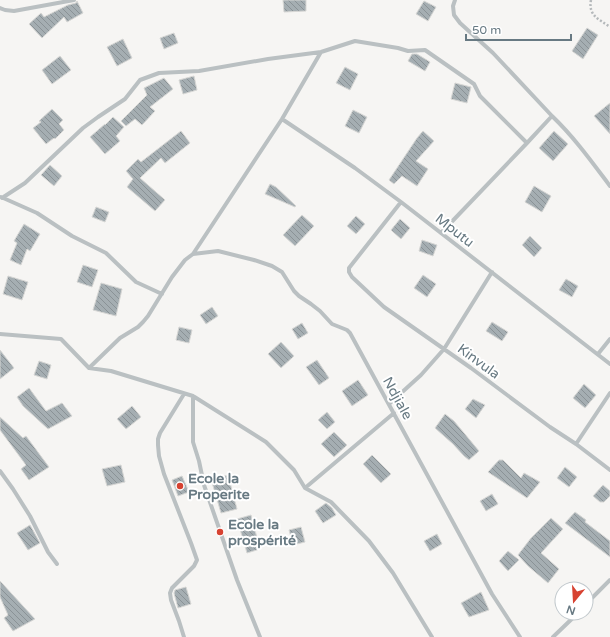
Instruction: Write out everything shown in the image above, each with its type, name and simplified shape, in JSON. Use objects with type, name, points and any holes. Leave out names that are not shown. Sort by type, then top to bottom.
[{"type":"street","points":[[0,8],[14,11],[74,0]]},
{"type":"street","points":[[455,0],[453,6],[454,15],[460,23],[493,53],[563,127],[610,186]]},
{"type":"street","points":[[1,198],[25,183],[83,128],[125,99],[140,80],[158,73],[199,71],[268,59],[322,52],[355,41],[408,51],[425,50],[474,84],[480,96],[527,143]]},
{"type":"street","points":[[90,368],[120,338],[138,327],[148,316],[172,277],[185,260],[193,254],[282,120],[322,52]]},
{"type":"street","points":[[441,233],[552,116]]},
{"type":"street","name":"Mputu","points":[[282,120],[355,168],[401,202],[610,364]]},
{"type":"street","points":[[1,198],[37,213],[72,236],[106,253],[136,282],[162,294]]},
{"type":"street","name":"Kinvula","points":[[401,202],[354,262],[349,270],[352,278],[384,307],[610,470]]},
{"type":"street","name":"Ndjiale","points":[[193,254],[218,251],[272,266],[282,272],[299,296],[320,310],[332,324],[347,330],[350,333],[492,594],[520,637]]},
{"type":"street","points":[[389,404],[421,376],[444,349],[492,272]]},
{"type":"street","points":[[0,334],[62,339],[90,368],[111,371],[192,396],[266,442],[294,470],[305,488],[331,502],[369,541],[393,573],[432,637]]},
{"type":"street","points":[[598,354],[610,339]]},
{"type":"street","points":[[576,444],[610,393]]},
{"type":"street","points":[[184,394],[160,433],[158,439],[159,456],[164,474],[197,562],[172,588],[170,593],[184,637]]},
{"type":"street","points":[[192,396],[193,442],[204,485],[237,580],[260,637]]},
{"type":"street","points":[[305,488],[394,413]]},
{"type":"street","points":[[0,471],[30,516],[48,552],[57,564]]},
{"type":"street","points":[[594,596],[610,580]]},
{"type":"street","points":[[553,637],[570,621]]},
{"type":"path","points":[[591,0],[590,8],[593,15],[610,27]]},
{"type":"building","points":[[283,0],[306,0],[306,11],[284,12]]},
{"type":"building","points":[[77,1],[83,13],[67,22],[64,17],[42,38],[29,24],[41,13],[44,17],[68,5],[76,3]]},
{"type":"building","points":[[424,1],[436,7],[428,21],[416,14]]},
{"type":"building","points":[[587,28],[598,35],[583,59],[572,51]]},
{"type":"building","points":[[174,33],[178,43],[164,49],[160,38]]},
{"type":"building","points":[[123,39],[132,58],[117,66],[107,47]]},
{"type":"building","points":[[412,54],[417,54],[430,62],[425,71],[408,61]]},
{"type":"building","points":[[60,56],[71,70],[52,84],[42,70]]},
{"type":"building","points":[[345,67],[358,74],[350,90],[336,83]]},
{"type":"building","points":[[194,76],[197,90],[183,94],[179,80]]},
{"type":"building","points":[[164,78],[173,89],[150,107],[155,111],[142,125],[135,119],[126,126],[121,121],[147,95],[144,88]]},
{"type":"building","points":[[455,83],[471,87],[467,103],[451,99]]},
{"type":"building","points":[[610,103],[610,134],[594,116]]},
{"type":"building","points":[[52,109],[63,120],[59,124],[64,130],[55,139],[54,138],[46,144],[33,128],[41,122],[39,121]]},
{"type":"building","points":[[353,110],[367,117],[359,133],[345,126]]},
{"type":"building","points":[[113,117],[124,127],[116,136],[120,141],[105,154],[90,137]]},
{"type":"building","points":[[181,131],[190,143],[165,163],[161,158],[140,178],[165,200],[155,211],[127,187],[133,179],[126,171],[138,159],[141,162]]},
{"type":"building","points":[[423,131],[434,141],[416,161],[428,169],[417,186],[402,176],[394,184],[389,180]]},
{"type":"building","points":[[554,131],[568,144],[553,161],[539,148]]},
{"type":"building","points":[[50,165],[62,176],[54,186],[41,175]]},
{"type":"building","points":[[270,184],[276,187],[296,206],[295,207],[265,194]]},
{"type":"building","points":[[534,186],[551,196],[542,212],[525,202]]},
{"type":"building","points":[[96,207],[109,212],[105,222],[92,217]]},
{"type":"building","points":[[302,215],[314,226],[295,246],[283,235]]},
{"type":"building","points":[[356,216],[365,224],[356,234],[347,226]]},
{"type":"building","points":[[400,219],[410,228],[401,239],[391,230]]},
{"type":"building","points":[[24,224],[40,234],[30,251],[27,249],[21,265],[10,260],[17,243],[14,241]]},
{"type":"building","points":[[530,236],[542,248],[534,257],[522,245]]},
{"type":"building","points":[[422,240],[437,245],[433,256],[419,251]]},
{"type":"building","points":[[83,265],[98,270],[92,287],[77,282]]},
{"type":"building","points":[[423,275],[436,284],[427,297],[414,288]]},
{"type":"building","points":[[8,276],[28,282],[22,300],[3,294]]},
{"type":"building","points":[[566,279],[578,286],[572,297],[559,290]]},
{"type":"building","points":[[101,283],[122,289],[116,316],[93,310]]},
{"type":"building","points":[[212,307],[218,316],[206,324],[200,315]]},
{"type":"building","points":[[492,322],[508,332],[502,341],[486,331]]},
{"type":"building","points":[[302,323],[308,333],[298,339],[292,329]]},
{"type":"building","points":[[179,327],[192,330],[189,343],[176,340]]},
{"type":"building","points":[[281,342],[294,356],[281,368],[268,354]]},
{"type":"building","points":[[0,350],[14,368],[0,379]]},
{"type":"building","points":[[317,360],[329,378],[319,385],[306,367]]},
{"type":"building","points":[[39,361],[51,365],[47,379],[34,375]]},
{"type":"building","points":[[358,380],[368,395],[352,406],[342,391]]},
{"type":"building","points":[[584,384],[596,395],[585,408],[573,398]]},
{"type":"building","points":[[29,388],[46,411],[62,403],[72,416],[48,429],[23,406],[17,397]]},
{"type":"building","points":[[473,399],[485,405],[476,418],[465,409]]},
{"type":"building","points":[[132,406],[141,417],[126,429],[117,419]]},
{"type":"building","points":[[327,412],[335,422],[327,429],[318,420]]},
{"type":"building","points":[[445,414],[454,421],[479,451],[469,460],[435,428]]},
{"type":"building","points":[[0,417],[23,438],[26,436],[49,467],[29,480],[21,469],[26,465],[0,430]]},
{"type":"building","points":[[334,432],[347,445],[334,457],[321,444]]},
{"type":"building","points":[[372,455],[391,474],[381,483],[363,464]]},
{"type":"building","points":[[499,460],[503,460],[521,478],[524,473],[540,482],[527,498],[488,472]]},
{"type":"building","points":[[121,465],[125,482],[107,486],[102,469]]},
{"type":"building","points":[[565,467],[577,477],[569,487],[557,478]]},
{"type":"building","points":[[228,475],[237,509],[221,513],[211,479]]},
{"type":"building","points":[[182,476],[189,492],[178,496],[172,480]]},
{"type":"building","points":[[603,485],[610,491],[610,496],[604,502],[600,502],[593,496]]},
{"type":"building","points":[[492,494],[498,504],[486,511],[480,501]]},
{"type":"building","points":[[326,503],[332,508],[336,515],[323,523],[315,511]]},
{"type":"building","points":[[575,512],[586,520],[585,522],[610,541],[610,557],[565,523]]},
{"type":"building","points":[[251,515],[260,549],[247,553],[237,519]]},
{"type":"building","points":[[551,518],[563,529],[541,553],[559,569],[548,583],[528,566],[518,555],[531,538]]},
{"type":"building","points":[[30,525],[40,543],[28,550],[17,533]]},
{"type":"building","points":[[301,527],[305,542],[293,545],[289,530]]},
{"type":"building","points":[[437,534],[442,544],[430,551],[424,541]]},
{"type":"building","points":[[508,551],[519,560],[508,571],[499,561]]},
{"type":"building","points":[[0,581],[35,619],[13,631],[4,618],[8,615],[0,597]]},
{"type":"building","points":[[186,587],[191,604],[178,608],[174,593],[175,590]]},
{"type":"building","points":[[481,592],[489,610],[469,617],[461,603]]},
{"type":"place","name":"Ecole la Properite","points":[[180,486]]},
{"type":"place","name":"Ecole la prospérité","points":[[220,532]]}]
